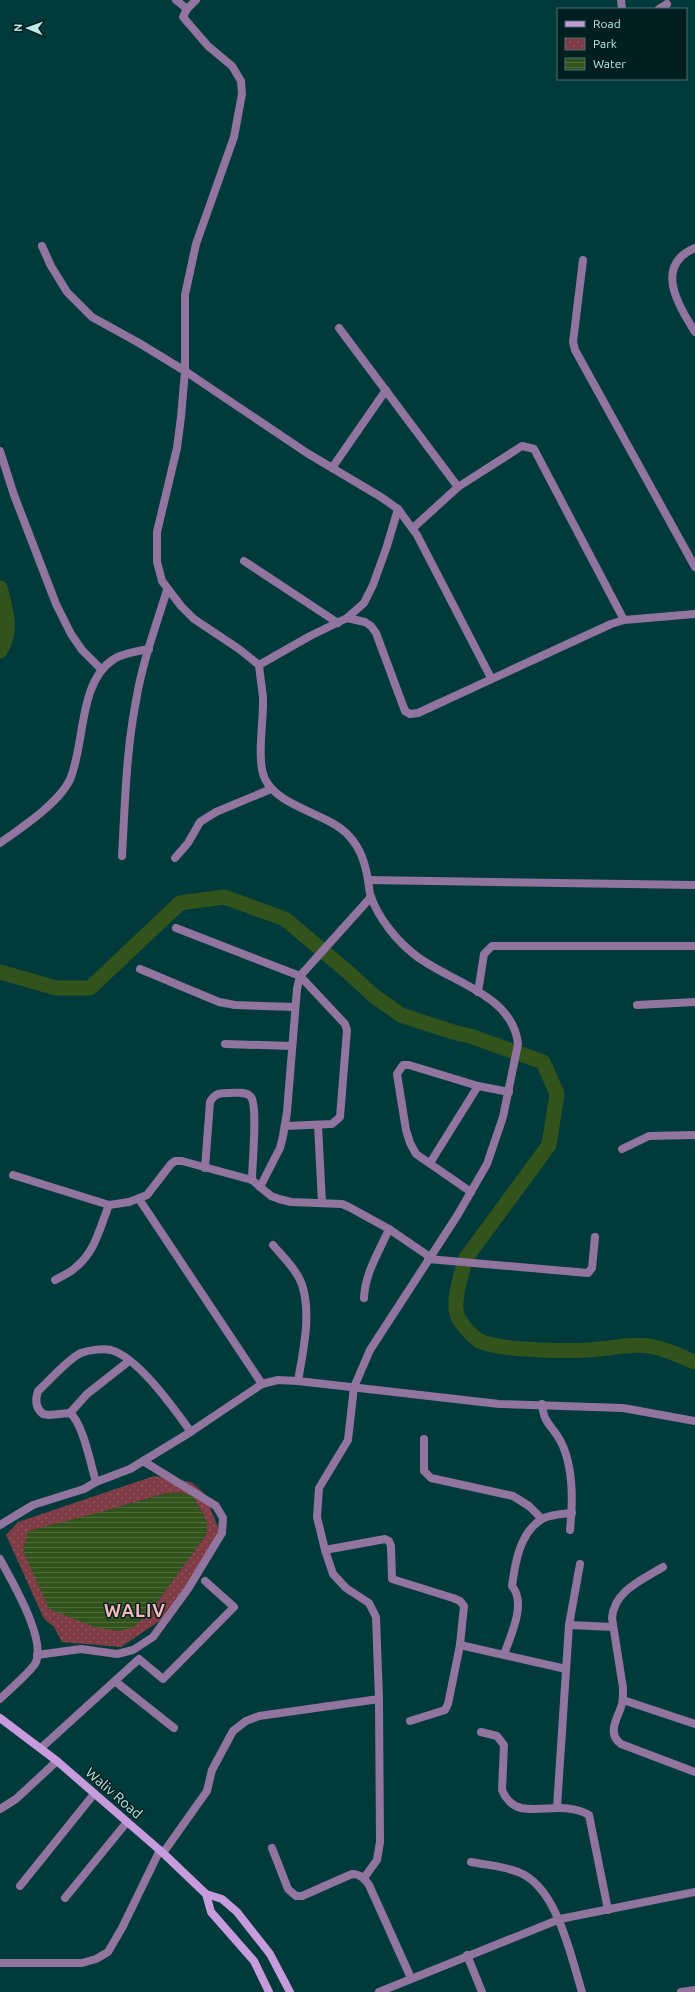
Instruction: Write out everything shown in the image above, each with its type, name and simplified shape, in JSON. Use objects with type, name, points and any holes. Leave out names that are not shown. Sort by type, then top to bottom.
[{"type":"main road","name":"Waliv Road","points":[[0,1718],[57,1761],[161,1852],[206,1894],[222,1898],[237,1912],[270,1954],[290,1992]]},
{"type":"main road","name":"Waliv Road","points":[[206,1894],[211,1912],[254,1961],[269,1992]]},
{"type":"street","points":[[176,0],[187,9]]},
{"type":"street","points":[[196,0],[187,9],[183,17],[208,46],[232,66],[241,81],[242,94],[234,137],[196,244],[186,295],[185,371],[177,448],[157,532],[157,562],[162,582],[181,606],[194,619],[239,649],[259,665],[263,698],[262,754],[264,778],[271,789],[284,799],[318,816],[348,834],[359,848],[371,897],[394,934],[415,955],[492,1000],[511,1021],[517,1034],[518,1044],[509,1092],[487,1164],[471,1192],[370,1350],[354,1387],[348,1440],[325,1477],[318,1493],[317,1517],[325,1550],[333,1574],[339,1581],[369,1603],[376,1617],[379,1700],[380,1842],[377,1860],[364,1878]]},
{"type":"street","points":[[661,8],[667,4]]},
{"type":"street","points":[[42,246],[51,266],[67,292],[92,317],[185,371],[332,468],[381,497],[398,509],[413,528],[491,678]]},
{"type":"street","points":[[695,248],[678,261],[671,279],[680,308],[695,332]]},
{"type":"street","points":[[583,260],[573,342],[575,350],[695,567]]},
{"type":"street","points":[[339,328],[458,487]]},
{"type":"street","points":[[332,468],[386,390]]},
{"type":"street","points":[[413,528],[458,487],[522,446],[534,449],[624,620]]},
{"type":"street","points":[[0,451],[14,495],[56,604],[71,634],[82,650],[101,669]]},
{"type":"street","points":[[259,665],[310,636],[347,618],[364,603],[387,546],[398,509]]},
{"type":"street","points":[[244,561],[338,623]]},
{"type":"street","points":[[122,856],[127,761],[131,726],[144,666],[168,590]]},
{"type":"street","points":[[347,618],[365,622],[371,626],[376,633],[402,706],[405,711],[410,714],[418,713],[491,678],[624,620],[695,614]]},
{"type":"street","points":[[0,843],[32,821],[57,797],[71,777],[90,694],[101,669],[115,658],[149,649]]},
{"type":"street","points":[[175,858],[188,844],[200,822],[216,812],[271,789]]},
{"type":"street","points":[[368,880],[695,885]]},
{"type":"street","points":[[260,1187],[280,1148],[285,1126],[296,989],[300,976],[371,897]]},
{"type":"street","points":[[176,928],[300,976],[338,1016],[347,1030],[340,1117],[332,1124],[285,1126]]},
{"type":"street","points":[[478,992],[484,954],[492,946],[695,946]]},
{"type":"street","points":[[140,969],[219,1002],[235,1005],[295,1007]]},
{"type":"street","points":[[637,1005],[695,1002]]},
{"type":"street","points":[[226,1044],[292,1046]]},
{"type":"street","points":[[471,1192],[416,1154],[410,1143],[397,1074],[399,1068],[403,1065],[409,1065],[478,1086],[509,1092]]},
{"type":"street","points":[[430,1164],[478,1086]]},
{"type":"street","points":[[205,1168],[210,1102],[214,1095],[219,1093],[244,1093],[250,1096],[253,1101],[254,1133],[252,1180]]},
{"type":"street","points":[[318,1125],[322,1203]]},
{"type":"street","points":[[622,1149],[649,1136],[695,1135]]},
{"type":"street","points":[[13,1175],[109,1206],[139,1200],[147,1195],[175,1161],[252,1180],[271,1196],[291,1202],[349,1206],[389,1230],[429,1258],[588,1273],[592,1268],[595,1237]]},
{"type":"street","points":[[139,1200],[262,1384]]},
{"type":"street","points":[[55,1280],[76,1267],[87,1254],[96,1240],[109,1206]]},
{"type":"street","points":[[364,1298],[365,1283],[369,1272],[389,1230]]},
{"type":"street","points":[[273,1245],[293,1269],[303,1288],[305,1335],[298,1381]]},
{"type":"street","points":[[129,1361],[87,1394],[70,1413],[43,1414],[36,1404],[35,1398],[38,1391],[82,1353],[110,1350],[122,1355],[149,1378],[170,1403],[191,1432]]},
{"type":"street","points":[[0,1525],[32,1505],[84,1489],[96,1482],[130,1469],[191,1432],[262,1384],[278,1380],[354,1387],[499,1404],[542,1404],[623,1408],[695,1421]]},
{"type":"street","points":[[542,1404],[543,1417],[561,1442],[567,1459],[571,1483],[572,1513],[570,1530]]},
{"type":"street","points":[[70,1413],[80,1427],[96,1482]]},
{"type":"street","points":[[424,1439],[424,1471],[431,1478],[513,1496],[529,1506],[542,1519]]},
{"type":"street","points":[[38,1655],[81,1649],[117,1654],[133,1650],[153,1637],[188,1589],[222,1533],[223,1518],[216,1506],[143,1461]]},
{"type":"street","points":[[504,1655],[515,1619],[518,1602],[516,1590],[512,1586],[515,1566],[522,1544],[531,1527],[542,1519],[552,1515],[572,1513]]},
{"type":"street","points":[[325,1550],[385,1539],[390,1542],[392,1579],[453,1598],[460,1601],[464,1606],[460,1645],[450,1697],[445,1710],[410,1721]]},
{"type":"street","points":[[0,1559],[32,1622],[38,1655],[34,1664],[0,1699]]},
{"type":"street","points":[[557,1807],[569,1625],[580,1564]]},
{"type":"street","points":[[663,1567],[622,1594],[612,1610],[613,1627],[623,1688],[623,1700],[613,1728],[615,1739],[621,1744],[695,1772]]},
{"type":"street","points":[[40,1748],[116,1682],[138,1660],[164,1679],[234,1607],[205,1580]]},
{"type":"street","points":[[569,1625],[613,1627]]},
{"type":"street","points":[[460,1645],[566,1669]]},
{"type":"street","points":[[116,1682],[174,1728]]},
{"type":"street","points":[[0,1963],[82,1963],[96,1959],[108,1952],[161,1852],[207,1791],[212,1770],[233,1731],[246,1721],[259,1716],[379,1700]]},
{"type":"street","points":[[623,1700],[695,1724]]},
{"type":"street","points":[[480,1732],[497,1736],[504,1745],[502,1790],[504,1796],[511,1803],[521,1808],[557,1807],[583,1812],[589,1816],[608,1910]]},
{"type":"street","points":[[0,1810],[16,1799],[57,1761]]},
{"type":"street","points":[[20,1886],[94,1794]]},
{"type":"street","points":[[65,1898],[127,1822]]},
{"type":"street","points":[[272,1848],[288,1889],[296,1896],[302,1896],[352,1874],[358,1874],[364,1878],[369,1884],[410,1978]]},
{"type":"street","points":[[470,1862],[518,1872],[534,1881],[560,1919],[582,1992]]},
{"type":"street","points":[[379,1992],[467,1955],[560,1919],[695,1892]]},
{"type":"street","points":[[467,1955],[482,1992]]},
{"type":"street","points":[[681,1992],[695,1990]]},
{"type":"green space","points":[[154,1476],[191,1482],[204,1493],[220,1532],[198,1569],[161,1620],[121,1647],[62,1642],[54,1627],[44,1619],[6,1535],[18,1522]],"holes":[[[167,1493],[193,1496],[207,1522],[207,1533],[147,1616],[108,1510]]]},
{"type":"water","points":[[167,1493],[182,1493],[193,1496],[207,1522],[207,1533],[147,1616],[132,1628],[119,1631],[94,1627],[49,1609],[23,1551],[28,1531]]},
{"type":"waterway","points":[[0,588],[7,620],[6,636],[0,651]]},
{"type":"waterway","points":[[0,972],[56,988],[90,988],[180,903],[224,897],[285,919],[374,996],[401,1015],[470,1036],[543,1062],[557,1094],[549,1145],[466,1258],[456,1296],[456,1311],[458,1317],[472,1335],[478,1340],[487,1344],[536,1350],[587,1350],[643,1345],[660,1348],[695,1362]]},
{"type":"district","name":"WALIV","points":[[135,1610]]}]
